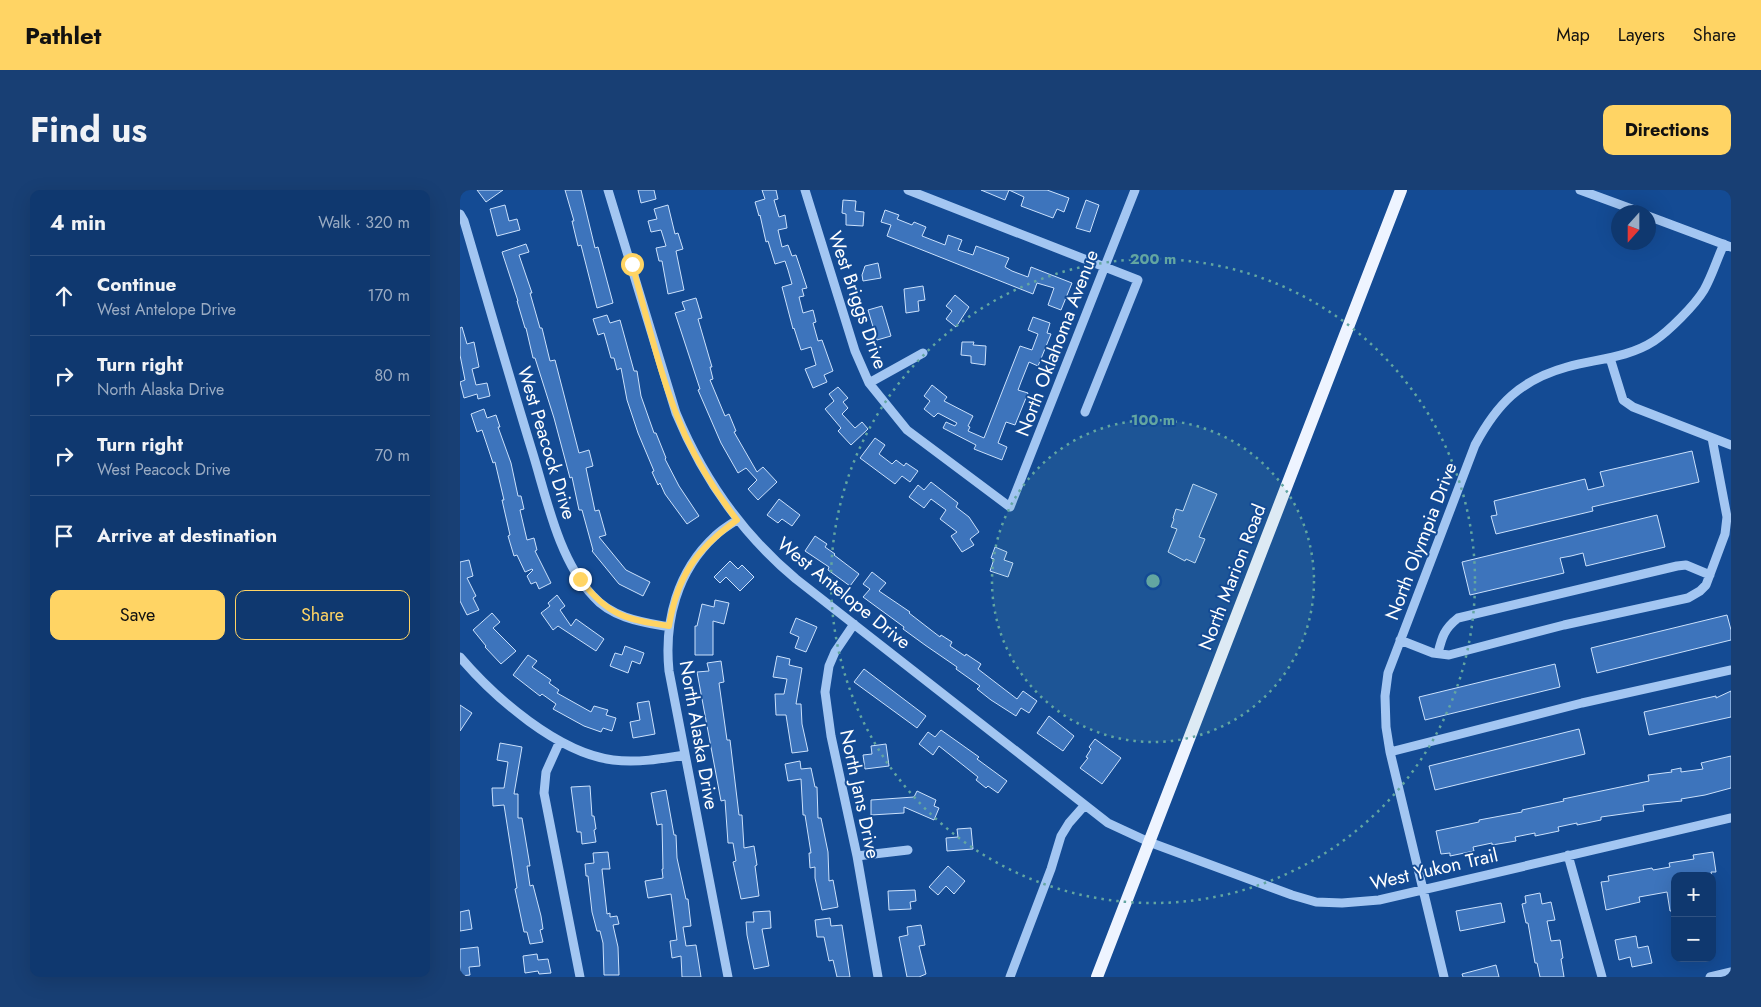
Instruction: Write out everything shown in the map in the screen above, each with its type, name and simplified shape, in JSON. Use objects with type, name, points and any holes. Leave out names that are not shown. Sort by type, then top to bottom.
[{"type":"main road","name":"North Marion Road","points":[[1097,977],[1401,190]]},
{"type":"street","name":"West Antelope Drive","points":[[608,190],[676,413],[686,437],[711,483],[737,520],[782,567],[1084,806],[1108,823],[1149,842]]},
{"type":"street","name":"West Briggs Drive","points":[[805,190],[855,351],[868,383],[907,430],[1010,507]]},
{"type":"street","points":[[908,190],[1138,280],[1085,412]]},
{"type":"street","name":"North Oklahoma Avenue","points":[[1010,507],[1135,190]]},
{"type":"street","points":[[1580,190],[1621,205]]},
{"type":"street","name":"West Peacock Drive","points":[[460,214],[464,221],[517,404],[557,531],[566,553],[580,579],[593,597],[602,604],[623,616],[640,622],[669,626]]},
{"type":"street","points":[[1656,219],[1727,246]]},
{"type":"street","name":"North Olympia Drive","points":[[1444,977],[1390,752],[1386,727],[1385,696],[1388,673],[1474,445],[1487,422],[1507,398],[1533,380],[1566,367],[1634,351],[1654,340],[1679,319],[1704,290],[1727,246]]},
{"type":"street","points":[[868,383],[923,353]]},
{"type":"street","points":[[1610,358],[1623,400],[1633,407],[1731,445]]},
{"type":"street","points":[[1400,640],[1438,654],[1449,655],[1564,625],[1688,598],[1700,592],[1706,585],[1725,534],[1727,517],[1712,438]]},
{"type":"street","name":"North Alaska Drive","points":[[728,977],[669,671],[667,650],[672,610],[688,569],[716,535],[737,520]]},
{"type":"street","points":[[1438,654],[1447,627],[1458,618],[1677,566],[1686,565],[1710,575]]},
{"type":"street","name":"North Jans Drive","points":[[854,624],[834,652],[829,666],[825,692],[831,736],[857,856],[878,977]]},
{"type":"street","points":[[460,657],[492,691],[534,724],[578,750],[611,760],[648,761],[685,755]]},
{"type":"street","points":[[1390,752],[1582,703],[1731,670]]},
{"type":"street","points":[[560,741],[546,772],[544,794],[580,977]]},
{"type":"street","points":[[1010,977],[1051,869],[1061,836],[1069,823],[1084,806]]},
{"type":"street","name":"West Yukon Trail","points":[[1149,842],[1292,895],[1316,902],[1342,904],[1379,900],[1731,818]]},
{"type":"street","points":[[857,856],[908,850]]},
{"type":"street","points":[[1568,855],[1602,977]]},
{"type":"street","points":[[1710,977],[1731,972]]},
{"type":"building","points":[[477,190],[503,190],[486,202]]},
{"type":"building","points":[[565,190],[581,190],[595,248],[598,247],[613,303],[597,308],[581,245],[578,246],[572,221],[574,221]]},
{"type":"building","points":[[638,190],[654,190],[656,199],[641,203]]},
{"type":"building","points":[[762,190],[776,190],[778,199],[774,200],[779,217],[785,215],[787,228],[778,230],[782,247],[788,245],[792,256],[796,255],[807,288],[802,289],[804,296],[799,297],[803,313],[813,310],[816,322],[813,323],[818,341],[822,340],[833,371],[824,375],[827,382],[813,388],[805,369],[816,365],[811,347],[801,350],[793,329],[782,287],[792,284],[788,270],[785,261],[775,264],[768,241],[766,242],[755,202],[765,199]]},
{"type":"building","points":[[981,190],[1009,190],[1005,200]]},
{"type":"building","points":[[1009,190],[1047,190],[1069,198],[1064,212],[1057,209],[1053,218],[1021,206],[1024,197]]},
{"type":"building","points":[[843,200],[856,201],[855,211],[864,212],[863,226],[846,225],[846,214],[842,213]]},
{"type":"building","points":[[1086,200],[1099,205],[1090,232],[1076,228]]},
{"type":"building","points":[[505,205],[509,221],[517,219],[520,230],[497,236],[490,209]]},
{"type":"building","points":[[668,205],[675,234],[678,233],[683,249],[676,251],[684,290],[668,294],[662,261],[659,261],[656,248],[666,246],[661,230],[651,232],[648,221],[657,219],[654,209]]},
{"type":"building","points":[[885,210],[899,215],[897,219],[912,225],[914,222],[926,227],[922,236],[945,245],[948,235],[962,240],[958,250],[973,255],[976,246],[1009,258],[1005,267],[1012,271],[1028,277],[1031,267],[1072,283],[1061,310],[1048,305],[1054,288],[1037,283],[1033,294],[887,236],[891,225],[881,222]]},
{"type":"building","points":[[526,244],[529,252],[519,255],[532,293],[530,293],[540,328],[542,328],[550,361],[555,360],[579,453],[589,450],[593,466],[586,468],[595,511],[599,510],[606,535],[599,537],[626,570],[650,582],[643,596],[619,584],[592,551],[582,510],[579,510],[572,477],[570,478],[554,418],[535,358],[533,358],[526,328],[502,252]]},
{"type":"building","points":[[878,263],[881,278],[863,281],[862,275],[865,266]]},
{"type":"building","points":[[923,286],[925,300],[918,301],[919,311],[906,313],[904,289]]},
{"type":"building","points":[[955,295],[969,307],[956,327],[946,319],[952,311],[946,306]]},
{"type":"building","points":[[696,298],[702,318],[698,319],[712,367],[710,367],[713,379],[710,380],[725,416],[729,414],[736,431],[734,432],[757,472],[763,467],[777,482],[758,500],[748,489],[757,480],[746,468],[738,473],[721,443],[698,390],[700,389],[675,313],[685,310],[682,302]]},
{"type":"building","points":[[882,306],[891,336],[877,340],[868,310]]},
{"type":"building","points":[[607,315],[610,323],[620,320],[634,371],[637,371],[641,396],[654,433],[656,433],[665,459],[679,486],[699,516],[687,524],[665,494],[660,483],[658,485],[627,400],[621,368],[617,370],[614,358],[611,358],[604,333],[598,335],[593,319]]},
{"type":"building","points":[[1033,317],[1050,323],[1047,333],[1051,334],[1038,366],[1029,362],[1021,382],[1018,390],[1028,393],[1015,425],[1006,422],[998,443],[1007,447],[1002,460],[974,449],[976,445],[943,428],[946,422],[955,426],[957,423],[938,413],[934,417],[924,409],[930,401],[924,396],[932,385],[947,397],[944,401],[973,416],[968,426],[970,427],[968,431],[984,438],[1020,346],[1032,350],[1038,334],[1028,330]]},
{"type":"building","points":[[462,327],[467,344],[474,342],[479,367],[472,369],[476,385],[487,383],[490,396],[478,399],[477,394],[464,398],[460,382],[465,380],[460,355],[460,328]]},
{"type":"building","points":[[962,342],[974,342],[973,345],[986,346],[985,365],[971,363],[971,356],[961,355]]},
{"type":"building","points":[[838,387],[848,398],[843,402],[848,408],[842,414],[855,428],[862,422],[868,429],[851,445],[838,431],[841,428],[825,409],[834,401],[829,394]]},
{"type":"building","points":[[484,409],[487,418],[496,415],[500,427],[498,427],[511,463],[518,496],[521,496],[524,509],[520,510],[527,540],[534,538],[537,550],[535,551],[551,583],[539,589],[536,582],[531,584],[527,576],[533,570],[525,572],[517,555],[514,556],[508,536],[510,535],[502,500],[504,500],[495,462],[493,463],[482,430],[477,432],[471,414]]},
{"type":"building","points":[[875,438],[885,445],[879,454],[892,464],[896,460],[904,466],[906,463],[918,471],[910,482],[902,476],[895,484],[860,458]]},
{"type":"building","points":[[1692,451],[1699,482],[1592,507],[1593,511],[1496,534],[1491,516],[1497,515],[1494,501],[1585,479],[1588,490],[1604,486],[1600,472]]},
{"type":"building","points":[[931,482],[958,503],[956,507],[969,517],[979,532],[970,539],[974,545],[962,552],[951,536],[957,532],[940,519],[946,510],[931,499],[924,508],[909,497],[918,485],[924,490]]},
{"type":"building","points":[[1193,484],[1217,494],[1199,537],[1205,539],[1195,563],[1186,559],[1185,561],[1168,552],[1177,529],[1171,527],[1176,509],[1183,511]]},
{"type":"building","points":[[779,499],[800,515],[792,526],[782,519],[778,523],[767,515]]},
{"type":"building","points":[[1657,515],[1665,547],[1586,566],[1583,553],[1560,558],[1564,573],[1470,595],[1462,562]]},
{"type":"building","points":[[815,536],[827,544],[825,547],[834,555],[859,574],[850,586],[828,570],[829,567],[805,551]]},
{"type":"building","points":[[995,547],[1007,552],[1004,560],[1013,563],[1008,577],[990,571],[994,559],[991,558]]},
{"type":"building","points":[[469,560],[473,576],[467,578],[476,596],[473,598],[479,610],[467,615],[460,601],[460,562]]},
{"type":"building","points":[[730,561],[738,569],[742,565],[754,577],[740,591],[726,577],[720,583],[714,577]]},
{"type":"building","points":[[872,572],[886,583],[879,591],[910,612],[940,637],[941,635],[952,642],[950,646],[981,664],[978,669],[1017,699],[1023,691],[1037,701],[1029,713],[1021,708],[1016,716],[991,700],[977,689],[980,686],[956,669],[957,667],[903,629],[904,627],[863,597],[870,589],[863,584]]},
{"type":"building","points":[[557,595],[565,606],[560,610],[571,626],[576,619],[604,639],[596,651],[558,626],[553,630],[541,613],[550,606],[548,603]]},
{"type":"building","points":[[715,600],[729,603],[724,624],[713,621],[713,655],[695,655],[695,626],[697,626],[702,604],[714,607]]},
{"type":"building","points":[[492,613],[500,622],[493,628],[516,651],[501,664],[485,647],[473,630]]},
{"type":"building","points":[[1727,615],[1731,630],[1731,640],[1597,673],[1591,648]]},
{"type":"building","points":[[796,618],[817,627],[806,652],[795,648],[799,637],[790,633]]},
{"type":"building","points":[[625,646],[644,653],[640,664],[632,661],[628,673],[610,666],[615,653],[622,655]]},
{"type":"building","points":[[528,655],[537,661],[532,667],[551,680],[549,683],[559,690],[557,693],[591,712],[594,706],[608,710],[606,715],[616,718],[612,731],[603,728],[601,732],[584,726],[553,709],[556,704],[542,694],[540,696],[513,675]]},
{"type":"building","points":[[777,656],[790,659],[789,665],[802,668],[796,704],[801,704],[802,724],[808,751],[792,753],[786,715],[776,715],[775,694],[784,694],[787,679],[773,677]]},
{"type":"building","points":[[721,661],[724,682],[719,683],[727,740],[730,740],[739,815],[742,815],[744,848],[754,846],[757,865],[755,866],[759,896],[741,899],[733,862],[736,861],[733,843],[728,843],[725,800],[721,801],[697,672],[709,671],[707,663]]},
{"type":"building","points":[[1555,664],[1560,687],[1425,720],[1419,697]]},
{"type":"building","points":[[864,669],[926,716],[917,728],[854,682]]},
{"type":"building","points":[[1731,691],[1731,717],[1649,735],[1644,712],[1716,696],[1716,698]]},
{"type":"building","points":[[649,701],[655,734],[633,738],[630,722],[640,720],[637,703]]},
{"type":"building","points":[[460,705],[472,713],[460,731]]},
{"type":"building","points":[[1049,716],[1074,736],[1063,751],[1037,733]]},
{"type":"building","points":[[1579,729],[1585,754],[1435,790],[1429,766]]},
{"type":"building","points":[[941,730],[979,757],[977,759],[1007,781],[998,793],[988,786],[986,788],[976,780],[978,777],[939,746],[933,755],[919,744],[928,732],[935,737]]},
{"type":"building","points":[[1095,739],[1121,758],[1102,784],[1080,768],[1088,758],[1086,757],[1091,749],[1089,747]]},
{"type":"building","points":[[500,743],[522,747],[514,794],[518,794],[518,818],[522,818],[530,866],[527,866],[530,886],[533,885],[541,916],[543,929],[540,930],[543,942],[530,944],[527,932],[524,932],[515,889],[517,888],[504,805],[493,806],[492,788],[504,788],[508,762],[497,760]]},
{"type":"building","points":[[886,744],[889,766],[865,769],[863,755],[872,754],[871,746]]},
{"type":"building","points":[[1731,756],[1731,788],[1681,799],[1682,801],[1643,805],[1644,811],[1601,817],[1601,820],[1558,827],[1559,831],[1535,836],[1535,833],[1515,837],[1516,841],[1473,847],[1474,851],[1450,856],[1450,853],[1441,854],[1436,831],[1522,812],[1522,810],[1564,801],[1563,799],[1649,781],[1648,775],[1672,772],[1671,770],[1681,768],[1681,772],[1703,769],[1701,763]]},
{"type":"building","points":[[800,761],[801,769],[811,768],[815,787],[817,787],[818,818],[821,818],[828,852],[829,881],[833,880],[838,907],[822,910],[815,878],[815,867],[810,868],[809,853],[811,853],[805,815],[803,815],[801,779],[788,781],[785,764]]},
{"type":"building","points":[[590,786],[596,842],[582,844],[581,832],[577,832],[571,787]]},
{"type":"building","points":[[666,790],[674,835],[676,835],[677,858],[686,899],[688,899],[691,926],[683,927],[686,946],[696,945],[701,977],[682,977],[681,956],[672,958],[670,941],[677,940],[671,894],[648,898],[645,881],[663,878],[662,824],[657,825],[651,793]]},
{"type":"building","points":[[917,791],[936,800],[934,806],[939,808],[934,820],[904,807],[904,813],[871,815],[871,800],[914,797]]},
{"type":"building","points":[[971,828],[973,849],[947,851],[946,838],[958,837],[957,829]]},
{"type":"building","points":[[608,852],[610,869],[602,869],[607,914],[610,913],[610,917],[617,916],[619,924],[613,925],[618,947],[619,975],[604,975],[603,943],[600,931],[597,931],[592,912],[588,876],[586,876],[585,864],[594,863],[593,853]]},
{"type":"building","points":[[1713,852],[1716,872],[1671,872],[1671,911],[1667,892],[1639,897],[1640,902],[1606,910],[1601,882],[1609,881],[1608,876],[1652,868],[1653,870],[1670,867],[1669,863],[1694,859],[1693,855]]},
{"type":"building","points":[[948,866],[965,881],[954,894],[946,886],[938,895],[929,887]]},
{"type":"building","points":[[915,890],[916,901],[910,902],[911,909],[889,910],[888,891]]},
{"type":"building","points":[[1540,893],[1542,904],[1551,902],[1555,920],[1547,921],[1551,941],[1560,940],[1564,977],[1540,977],[1537,963],[1535,963],[1528,923],[1526,923],[1522,904],[1526,903],[1525,896]]},
{"type":"building","points":[[1501,903],[1505,922],[1460,931],[1456,911]]},
{"type":"building","points":[[469,910],[472,929],[460,931],[460,912]]},
{"type":"building","points":[[770,911],[771,928],[762,929],[769,966],[754,969],[746,922],[754,922],[753,912]]},
{"type":"building","points":[[830,918],[831,926],[842,925],[850,977],[837,977],[833,960],[829,961],[824,937],[817,937],[815,920]]},
{"type":"building","points":[[921,925],[925,945],[919,946],[926,974],[919,977],[907,977],[899,937],[908,935],[907,927]]},
{"type":"building","points":[[1636,936],[1638,948],[1648,946],[1652,963],[1632,967],[1630,957],[1619,960],[1615,940]]},
{"type":"building","points":[[478,947],[480,966],[469,967],[470,975],[460,976],[460,949]]},
{"type":"building","points":[[537,954],[538,960],[548,959],[551,973],[539,974],[538,971],[525,973],[523,956]]},
{"type":"building","points":[[1496,965],[1499,977],[1463,977],[1462,974]]},
{"type":"route","points":[[580,579],[593,597],[623,616],[640,622],[669,626],[679,588],[688,569],[716,535],[737,520],[711,483],[686,437],[676,413],[632,264]]}]
